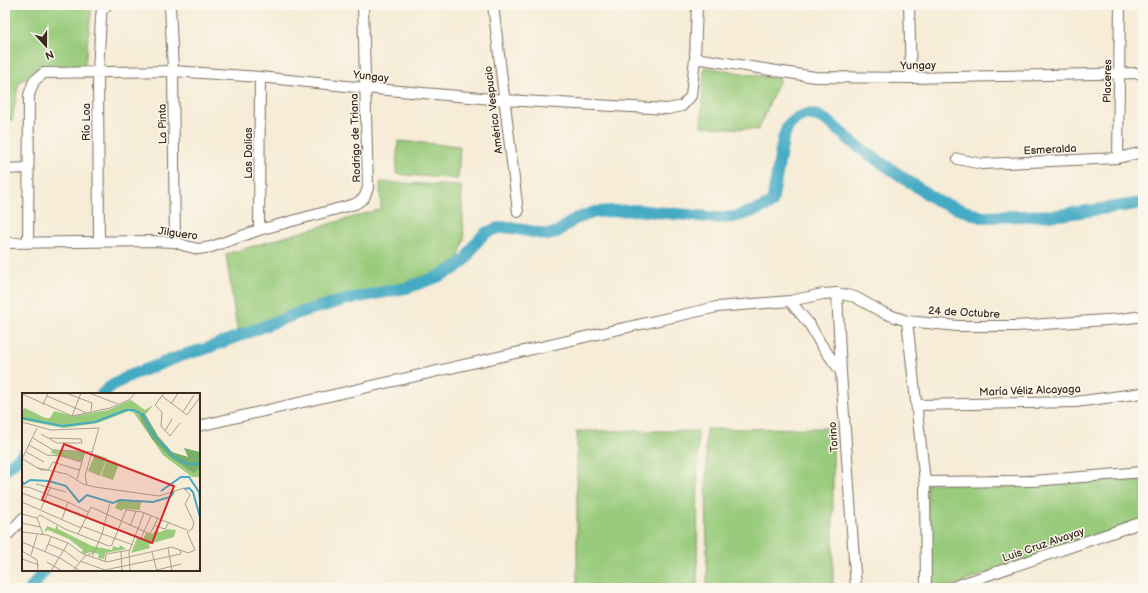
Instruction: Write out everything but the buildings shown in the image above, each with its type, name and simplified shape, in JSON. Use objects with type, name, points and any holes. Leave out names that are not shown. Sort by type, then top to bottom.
[{"type":"street","name":"Río Loa","points":[[99,241],[98,71],[100,17],[102,9],[107,5]]},
{"type":"street","name":"La Pinta","points":[[170,5],[173,71],[175,242]]},
{"type":"street","name":"Rodrigo de Triana","points":[[363,5],[368,188],[364,198]]},
{"type":"street","name":"Américo Vespucio","points":[[493,5],[518,212]]},
{"type":"street","points":[[695,58],[697,5]]},
{"type":"street","points":[[909,5],[911,78]]},
{"type":"street","name":"Placeres","points":[[1118,158],[1120,5]]},
{"type":"street","name":"Yungay","points":[[28,168],[29,94],[34,81],[44,73],[173,71],[260,77],[504,100],[668,109],[682,106],[691,96],[695,58],[815,77],[911,78],[1143,73]]},
{"type":"street","name":"Las Dalias","points":[[259,230],[260,77]]},
{"type":"street","name":"Esmeralda","points":[[958,159],[982,164],[1118,158],[1143,152]]},
{"type":"street","points":[[5,169],[28,168],[28,243]]},
{"type":"street","name":"Jilguero","points":[[5,243],[99,241],[175,242],[198,249],[211,247],[259,230],[355,204],[364,198]]},
{"type":"street","name":"24 de Octubre","points":[[200,426],[717,307],[790,301],[823,294],[837,293],[855,296],[884,313],[907,320],[958,326],[1015,326],[1121,319],[1143,316]]},
{"type":"street","name":"Torino","points":[[837,293],[856,588]]},
{"type":"street","points":[[790,301],[810,325],[820,343],[841,372]]},
{"type":"street","points":[[907,320],[925,482],[926,588]]},
{"type":"street","name":"María Véliz Alcayaga","points":[[917,405],[1075,402],[1143,393]]},
{"type":"street","points":[[925,482],[1033,481],[1143,472]]},
{"type":"street","points":[[5,538],[22,519]]},
{"type":"street","name":"Luis Cruz Alvayay","points":[[950,588],[1143,522]]},
{"type":"green space","points":[[5,5],[92,5],[85,64],[44,73],[19,81],[12,120],[5,120]]},
{"type":"green space","points":[[704,67],[780,79],[758,130],[701,126]]},
{"type":"green space","points":[[398,141],[460,146],[458,179],[396,174]]},
{"type":"green space","points":[[380,182],[461,186],[464,239],[458,259],[419,284],[237,330],[226,254],[381,209]]},
{"type":"green space","points":[[833,428],[833,588],[707,588],[706,429]]},
{"type":"green space","points":[[577,431],[698,431],[697,588],[577,588]]},
{"type":"green space","points":[[1143,474],[1143,521],[945,588],[928,588],[927,484]]},
{"type":"waterway","points":[[103,393],[110,387],[129,376],[301,312],[348,299],[406,288],[437,277],[454,269],[465,260],[475,244],[485,233],[495,229],[506,227],[548,235],[557,232],[575,219],[595,212],[636,210],[719,218],[734,217],[759,209],[772,203],[783,139],[788,126],[797,118],[807,114],[818,116],[829,122],[854,144],[939,202],[982,217],[1059,215],[1143,203]]},
{"type":"waterway","points":[[5,470],[22,455]]},
{"type":"waterway","points":[[31,588],[44,571]]}]
